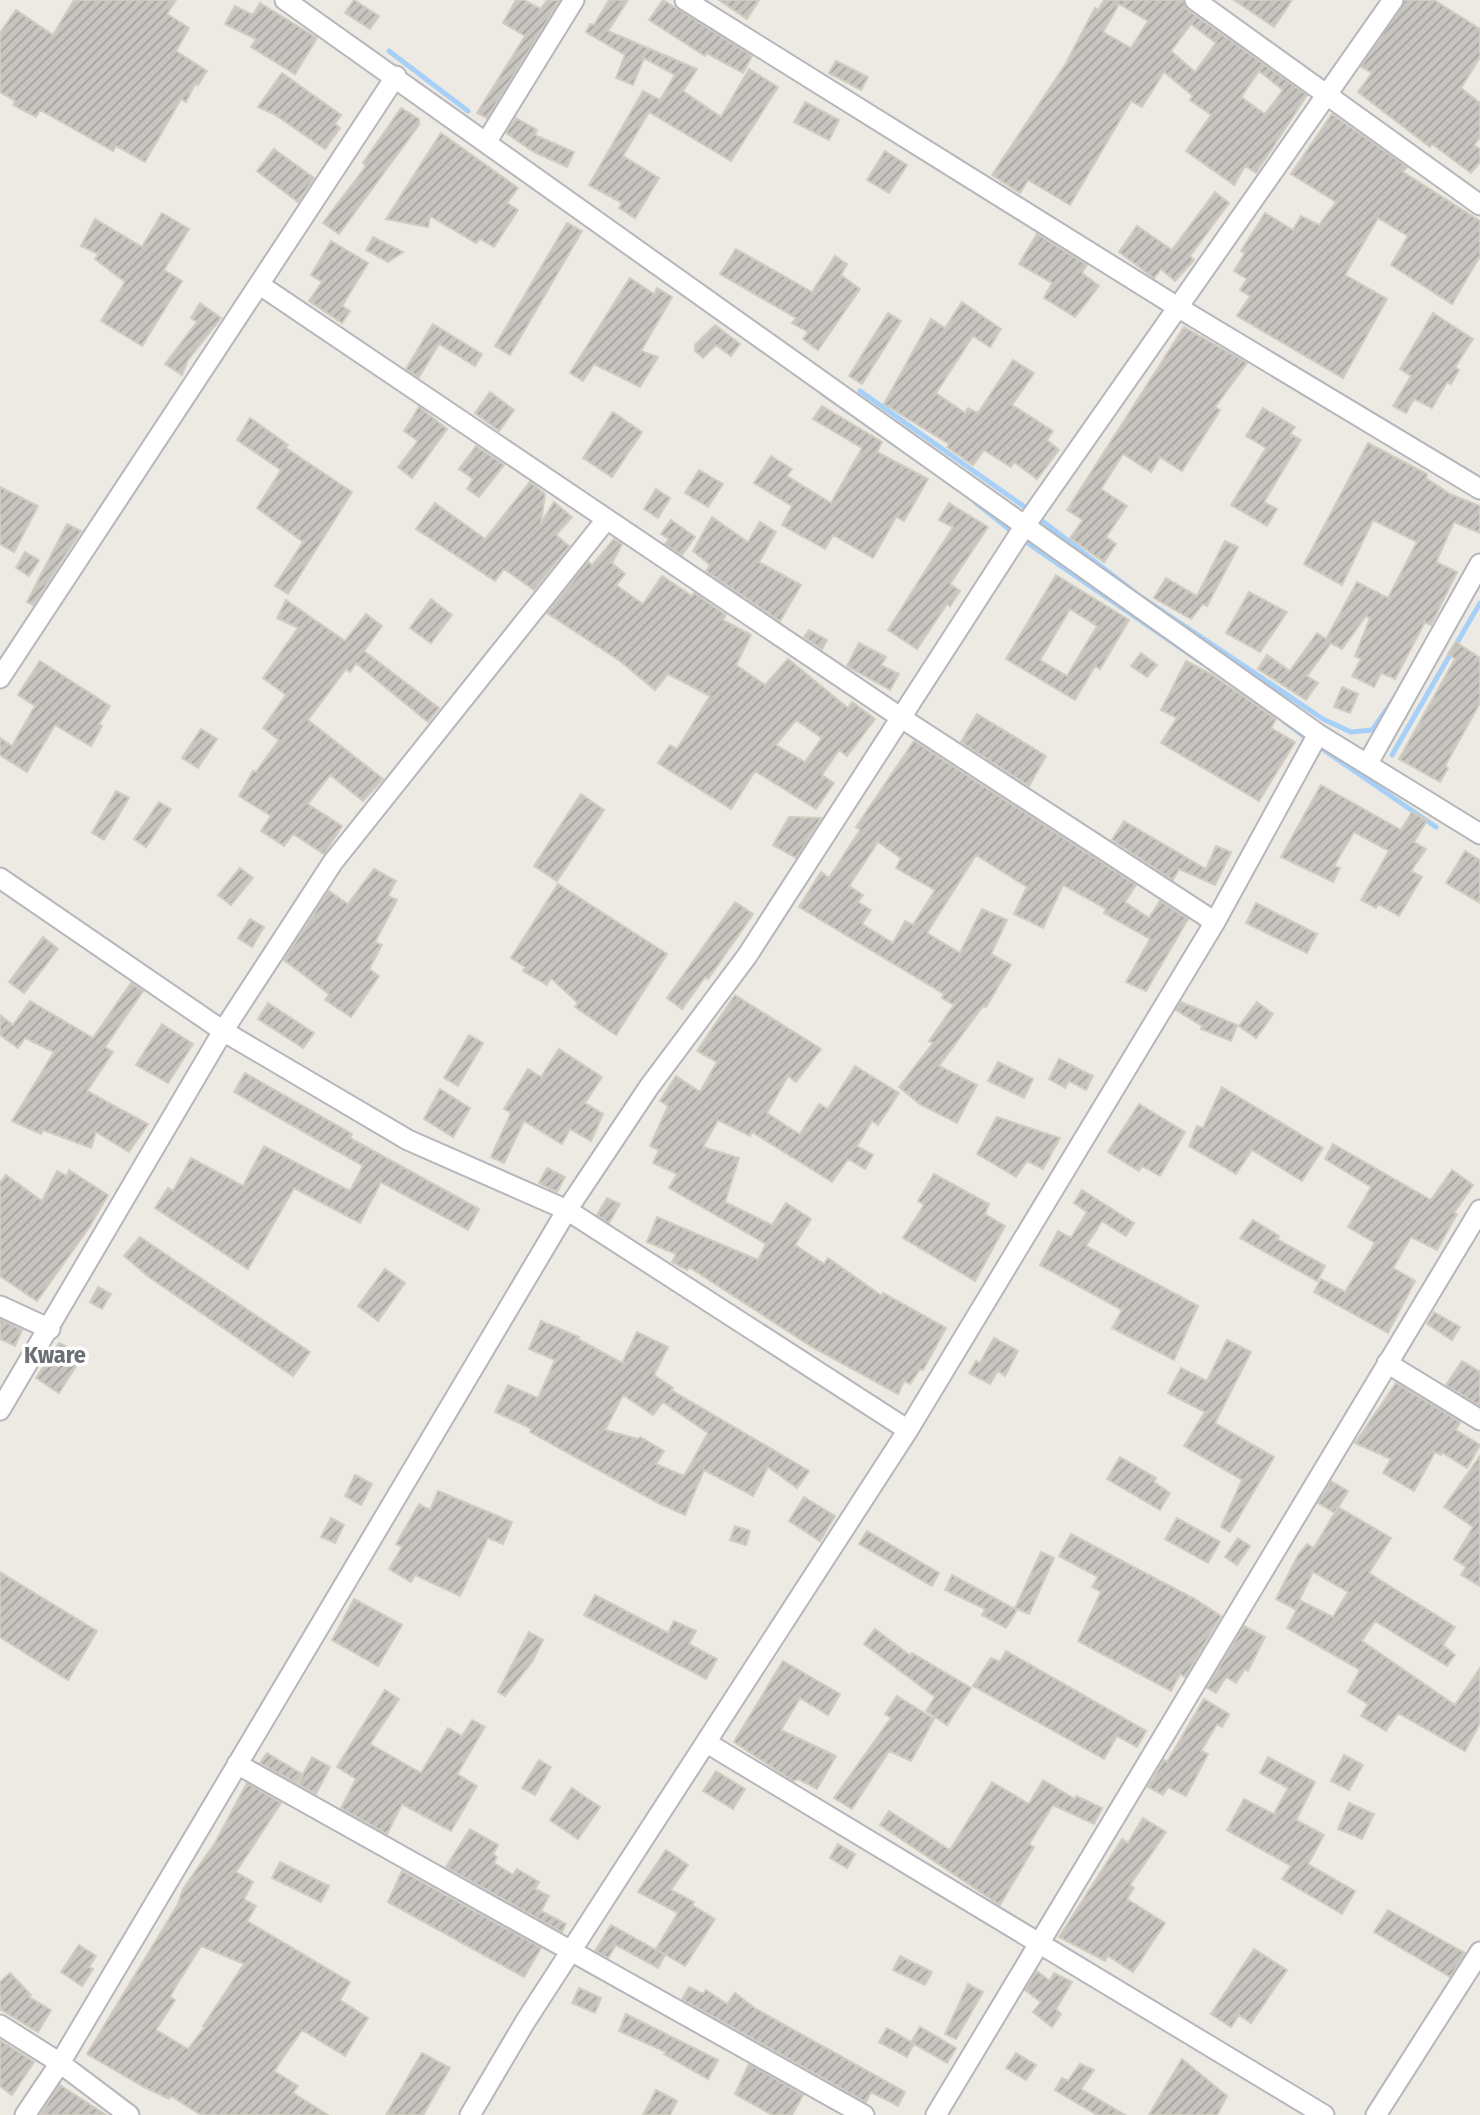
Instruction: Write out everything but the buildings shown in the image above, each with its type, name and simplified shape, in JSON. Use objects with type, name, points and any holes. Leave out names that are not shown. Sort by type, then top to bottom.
[{"type":"street","points":[[285,0],[396,76],[1024,527],[1318,734],[1480,834]]},
{"type":"street","points":[[486,141],[574,0]]},
{"type":"street","points":[[685,0],[1179,308],[1480,489]]},
{"type":"street","points":[[1195,0],[1480,205]]},
{"type":"street","points":[[25,2115],[60,2063],[567,1210],[649,1087],[747,956],[1024,527],[1394,0]]},
{"type":"street","points":[[0,678],[396,76]]},
{"type":"street","points":[[260,285],[900,717],[1215,922]]},
{"type":"street","points":[[0,1410],[223,1031],[333,862],[606,520]]},
{"type":"street","points":[[1368,763],[1480,564]]},
{"type":"street","points":[[470,2115],[525,2022],[908,1430],[1215,922],[1318,734]]},
{"type":"street","points":[[0,878],[223,1031],[408,1140],[567,1210],[908,1430]]},
{"type":"street","points":[[936,2115],[1480,1210]]},
{"type":"street","points":[[0,1306],[50,1329]]},
{"type":"street","points":[[1387,1363],[1480,1420]]},
{"type":"street","points":[[707,1743],[1324,2115]]},
{"type":"street","points":[[237,1763],[864,2115]]},
{"type":"street","points":[[1376,2115],[1480,1952]]},
{"type":"street","points":[[0,2025],[60,2063],[129,2115]]},
{"type":"waterway","points":[[389,51],[468,111]]},
{"type":"waterway","points":[[860,391],[1029,510]]},
{"type":"waterway","points":[[822,393],[906,452]]},
{"type":"waterway","points":[[976,503],[1015,534]]},
{"type":"waterway","points":[[1036,516],[1137,594],[1323,719],[1351,732],[1372,730],[1394,699]]},
{"type":"waterway","points":[[1023,540],[1211,669]]},
{"type":"waterway","points":[[1392,755],[1480,603]]},
{"type":"waterway","points":[[1284,721],[1310,741]]},
{"type":"waterway","points":[[1318,746],[1436,827]]},
{"type":"district","name":"Kware","points":[[55,1355]]}]
